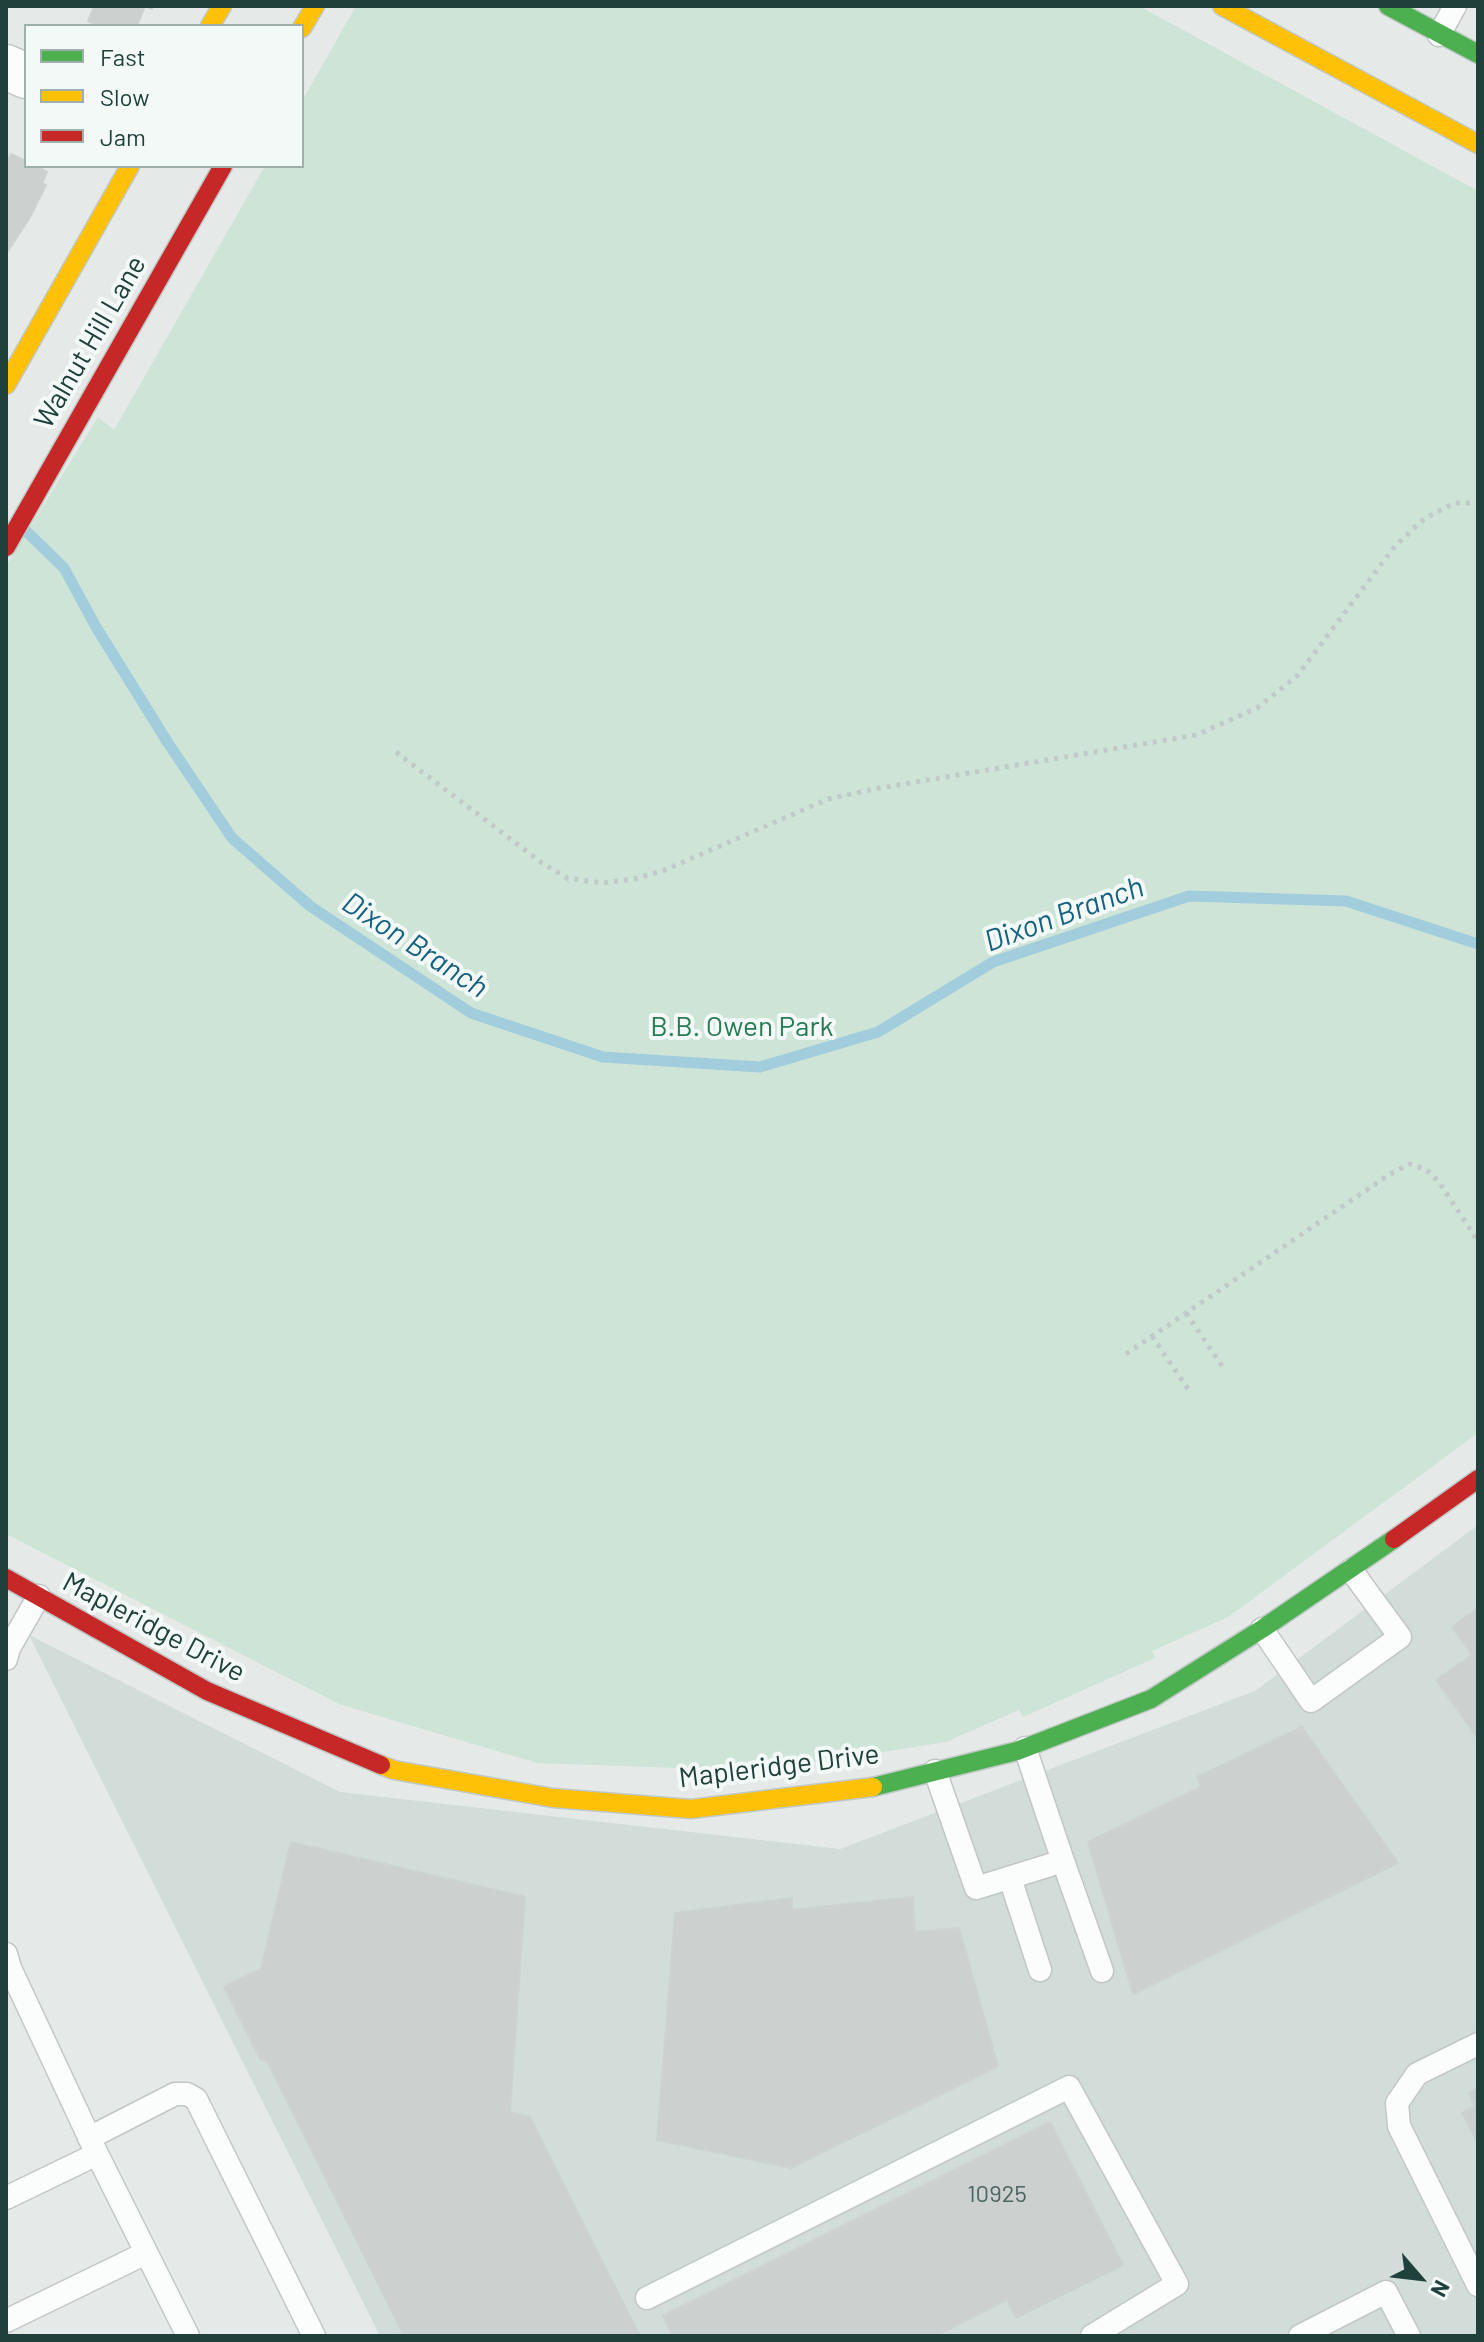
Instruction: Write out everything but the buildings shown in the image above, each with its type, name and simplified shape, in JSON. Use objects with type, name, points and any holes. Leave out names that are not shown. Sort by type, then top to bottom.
[{"type":"street","points":[[211,24],[222,6]]},
{"type":"street","points":[[304,25],[315,6]]},
{"type":"street","points":[[1222,6],[1478,144]]},
{"type":"street","points":[[1388,6],[1478,54]]},
{"type":"street","name":"Walnut Hill Lane","points":[[10,379],[129,168]]},
{"type":"street","name":"Walnut Hill Lane","points":[[6,547],[221,168]]},
{"type":"street","name":"Mapleridge Drive","points":[[6,1578],[207,1691],[394,1770],[553,1798],[691,1809],[862,1790],[1025,1748],[1151,1699],[1351,1570],[1478,1479]]},
{"type":"lane","points":[[1439,35],[1455,6]]},
{"type":"lane","points":[[1262,1629],[1311,1701],[1400,1637],[1351,1570]]},
{"type":"lane","points":[[6,1659],[9,1648],[39,1596]]},
{"type":"lane","points":[[1025,1748],[1102,1971]]},
{"type":"lane","points":[[935,1771],[976,1888],[1063,1861]]},
{"type":"lane","points":[[1010,1878],[1040,1970]]},
{"type":"lane","points":[[7,1964],[188,2336]]},
{"type":"lane","points":[[1478,2044],[1417,2074],[1397,2103],[1399,2126],[1478,2285]]},
{"type":"lane","points":[[647,2298],[1069,2087],[1177,2284],[1092,2336]]},
{"type":"lane","points":[[6,2198],[175,2094],[187,2094],[196,2099],[314,2336]]},
{"type":"lane","points":[[6,2321],[146,2253]]},
{"type":"lane","points":[[1300,2336],[1386,2292],[1409,2336]]},
{"type":"path","points":[[396,752],[486,822],[567,878],[602,883],[634,879],[665,870],[828,799],[1196,735],[1257,708],[1297,676],[1395,546],[1424,519],[1454,503],[1478,503]]},
{"type":"path","points":[[1126,1354],[1390,1174],[1410,1164],[1427,1170],[1439,1182],[1478,1241]]},
{"type":"path","points":[[1186,1313],[1222,1366]]},
{"type":"path","points":[[1152,1336],[1188,1389]]},
{"type":"shaded area","points":[[1478,1525],[1478,2336],[380,2336],[29,1635],[340,1792],[840,1849],[1255,1691]]},
{"type":"green space","name":"B.B. Owen Park","points":[[356,6],[1139,6],[1478,191],[1478,1433],[1228,1617],[1152,1651],[1155,1658],[1023,1717],[1019,1710],[946,1742],[761,1771],[537,1763],[339,1704],[6,1534],[6,566],[98,417],[114,430],[264,168],[304,168],[304,97]]},
{"type":"waterway","name":"Dixon Branch","points":[[24,529],[64,568],[96,627],[168,743],[232,838],[310,906],[471,1013],[603,1057],[760,1067],[878,1032],[993,962],[1189,896],[1346,901],[1478,944]]},
{"type":"traffic: fast","points":[[1388,6],[1478,54]]},
{"type":"traffic: fast","points":[[873,1787],[1017,1751],[1151,1699],[1262,1629],[1394,1539]]},
{"type":"traffic: slow","points":[[211,24],[222,6]]},
{"type":"traffic: slow","points":[[304,25],[315,6]]},
{"type":"traffic: slow","points":[[1222,6],[1478,144]]},
{"type":"traffic: slow","points":[[6,385],[129,168]]},
{"type":"traffic: slow","points":[[381,1765],[394,1770],[553,1798],[691,1809],[873,1787]]},
{"type":"traffic: jam","points":[[6,547],[222,168]]},
{"type":"traffic: jam","points":[[1394,1539],[1478,1479]]},
{"type":"traffic: jam","points":[[6,1578],[207,1691],[381,1765]]}]
